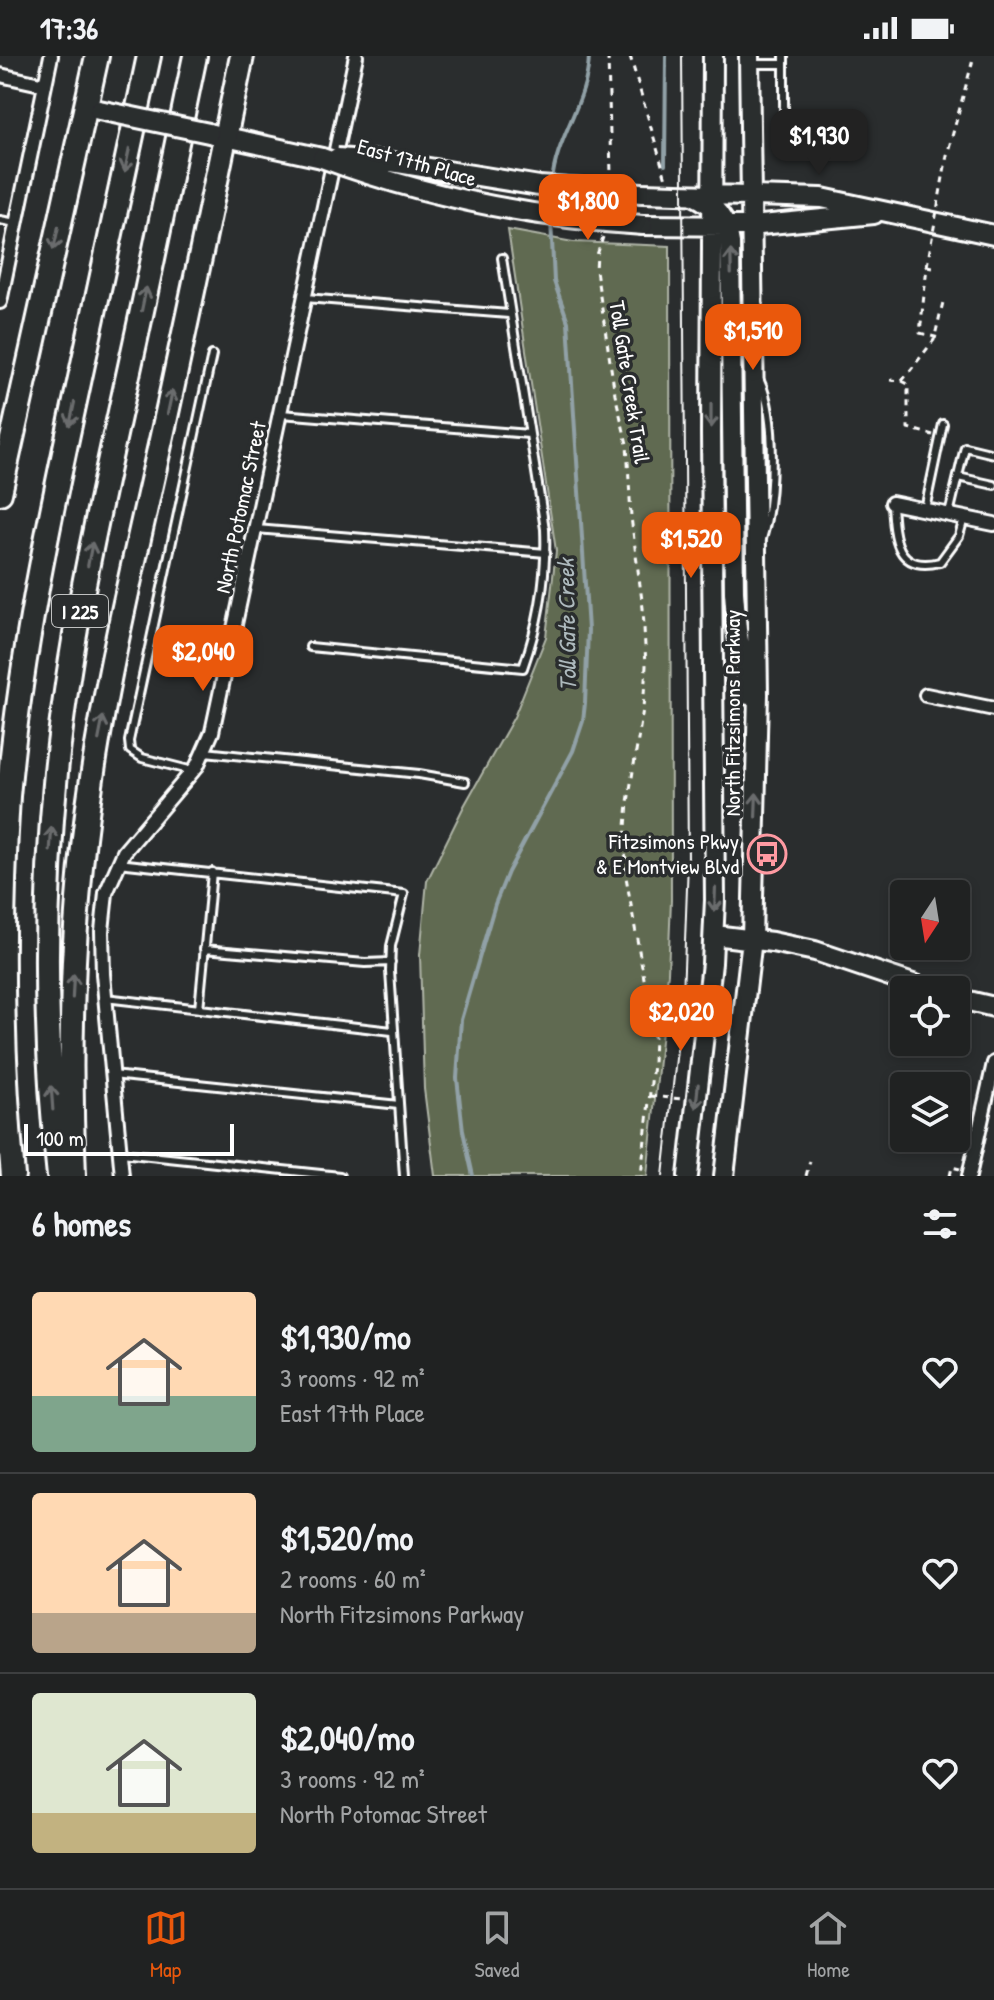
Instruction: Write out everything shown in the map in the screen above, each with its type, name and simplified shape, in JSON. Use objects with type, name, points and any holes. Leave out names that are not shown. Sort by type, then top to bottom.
[{"type":"highway","points":[[0,493],[92,108],[97,56]]},
{"type":"highway","name":"I 225","points":[[13,1176],[3,1045],[1,933],[5,838],[15,736],[48,531],[149,56]]},
{"type":"highway","name":"I 225","points":[[59,1176],[49,1043],[47,921],[52,816],[61,726],[104,482],[195,56]]},
{"type":"highway","points":[[74,1176],[71,1083],[73,991],[80,884],[92,780],[218,135],[242,56]]},
{"type":"main road","name":"North Fitzsimons Parkway","points":[[688,1176],[714,935],[716,845],[711,433],[720,226],[713,201],[713,56]]},
{"type":"main road","name":"North Fitzsimons Parkway","points":[[724,1176],[752,939],[757,745],[749,60]]},
{"type":"main road","name":"East 17th Place","points":[[92,108],[322,158],[396,184],[512,212],[643,225],[720,226],[822,221],[880,212]]},
{"type":"main road","name":"East 17th Place","points":[[322,158],[392,162],[539,186],[693,195],[713,201],[750,195],[822,198],[994,235]]},
{"type":"main road","points":[[720,226],[730,243],[735,600],[757,745]]},
{"type":"main road","points":[[714,935],[752,939],[831,955],[891,976]]},
{"type":"main road","points":[[970,1001],[994,1007]]},
{"type":"street","points":[[0,302],[4,263],[16,223],[51,56]]},
{"type":"street","name":"North Potomac Street","points":[[122,1176],[105,998],[103,908],[118,863],[136,835],[193,771],[205,752],[218,710],[356,56]]},
{"type":"street","points":[[0,75],[45,85]]},
{"type":"street","points":[[892,503],[994,524]]},
{"type":"street","points":[[926,695],[994,709]]},
{"type":"street","points":[[969,1176],[994,1063]]},
{"type":"lane","points":[[749,60],[784,60],[784,131]]},
{"type":"lane","points":[[0,220],[16,223]]},
{"type":"lane","points":[[310,647],[523,668],[538,618],[546,553],[544,519],[502,258]]},
{"type":"lane","points":[[305,298],[509,314]]},
{"type":"lane","points":[[193,771],[138,756],[130,750],[129,741],[212,355]]},
{"type":"lane","points":[[281,414],[529,434]]},
{"type":"lane","points":[[925,509],[943,424]]},
{"type":"lane","points":[[949,514],[965,447],[994,454]]},
{"type":"lane","points":[[958,477],[994,485]]},
{"type":"lane","points":[[892,503],[895,535],[901,553],[906,560],[919,564],[940,562],[959,536],[964,518]]},
{"type":"lane","points":[[256,529],[546,553]]},
{"type":"lane","points":[[205,752],[419,774],[465,782]]},
{"type":"lane","points":[[118,863],[404,894],[396,918],[391,962],[392,1031],[404,1176]]},
{"type":"lane","points":[[199,1009],[212,872]]},
{"type":"lane","points":[[204,949],[365,963],[391,962]]},
{"type":"lane","points":[[105,998],[392,1031]]},
{"type":"lane","points":[[111,1075],[399,1105]]},
{"type":"lane","points":[[119,1153],[340,1176]]},
{"type":"path","points":[[608,56],[611,180]]},
{"type":"path","points":[[630,56],[666,178],[665,195]]},
{"type":"path","points":[[937,337],[920,333],[920,328],[950,143],[974,56]]},
{"type":"path","name":"Toll Gate Creek Trail","points":[[607,225],[597,255],[596,270],[615,394],[627,444],[631,517],[646,651],[643,709],[625,839],[626,877],[654,1035],[641,1176]]},
{"type":"path","points":[[902,381],[937,337],[944,298]]},
{"type":"path","points":[[890,380],[908,384],[908,428],[940,436]]},
{"type":"path","points":[[650,1096],[683,1099],[685,1088]]},
{"type":"path","points":[[806,1176],[810,1161]]},
{"type":"green space","points":[[508,230],[573,242],[670,246],[671,900],[668,973],[647,1176],[435,1176],[424,1089],[420,955],[427,881],[464,806],[514,717],[546,637],[556,551]]},
{"type":"waterway","name":"Toll Gate Creek","points":[[552,183],[559,151],[583,89],[589,56]]},
{"type":"waterway","points":[[665,165],[666,56]]},
{"type":"waterway","name":"Toll Gate Creek","points":[[551,192],[551,211]]},
{"type":"waterway","name":"Toll Gate Creek","points":[[473,1176],[463,1131],[457,1078],[461,1020],[495,904],[508,872],[573,751],[583,721],[585,703],[588,630],[568,322],[554,281],[551,220]]},
{"type":"tram line","points":[[663,1176],[683,995],[688,861],[682,56]]},
{"type":"place","name":"Fitzsimons Pkwy & E Montview Blvd","points":[[767,854]]}]
